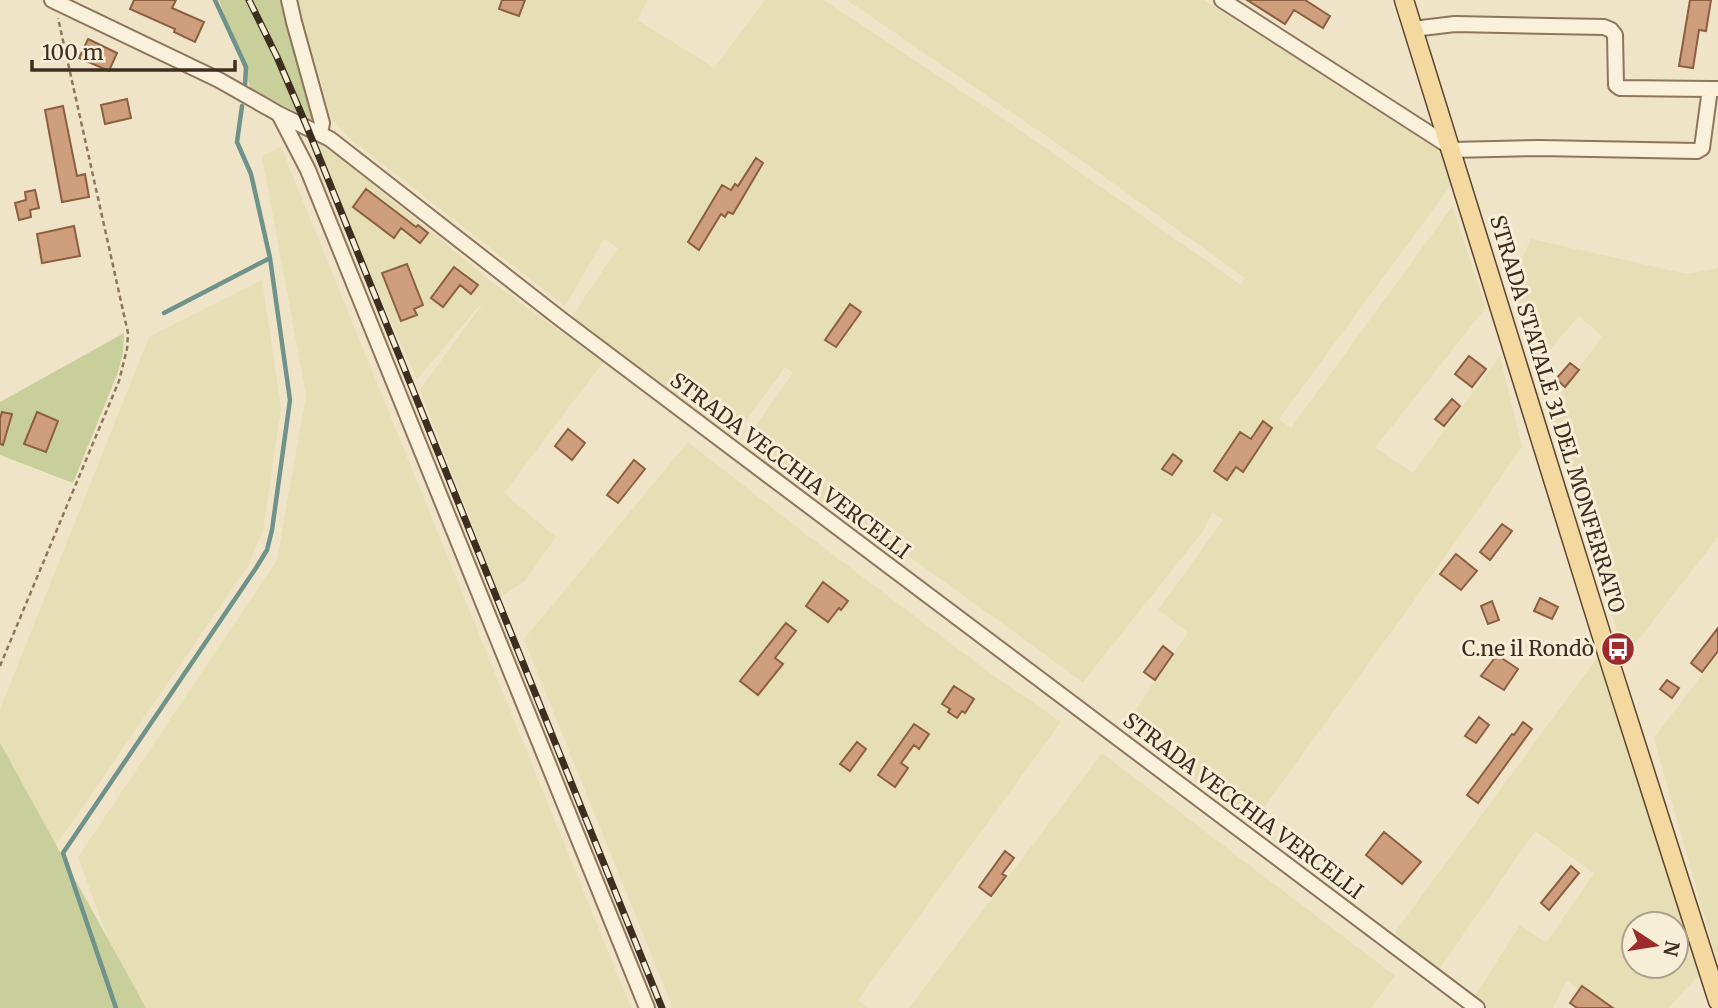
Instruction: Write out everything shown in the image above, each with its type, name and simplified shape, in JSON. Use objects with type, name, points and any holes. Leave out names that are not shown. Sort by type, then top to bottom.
[{"type":"main road","name":"STRADA STATALE 31 DEL MONFERRATO","points":[[1404,0],[1718,1001]]},
{"type":"street","name":"STRADA VECCHIA VERCELLI","points":[[53,0],[219,80],[279,114],[320,133],[733,449],[1477,1008]]},
{"type":"street","points":[[289,0],[323,123],[320,133]]},
{"type":"street","points":[[1222,0],[1450,148],[1697,151],[1702,148],[1714,89],[1620,88],[1616,85],[1615,36],[1611,30],[1604,27],[1455,24],[1413,29]]},
{"type":"street","points":[[279,114],[309,170],[647,1008]]},
{"type":"path","points":[[0,666],[119,381],[127,349],[128,333],[53,0]]},
{"type":"shaded area","points":[[297,0],[647,0],[638,20],[714,68],[765,0],[823,0],[1004,119],[1241,285],[1245,278],[1081,160],[847,0],[1204,0],[1441,152],[1451,185],[1279,419],[1291,428],[1452,207],[1486,307],[1375,448],[1413,473],[1500,356],[1522,447],[1252,824],[1126,724],[1188,632],[1158,610],[1223,520],[1212,512],[1204,530],[1083,682],[845,510],[835,511],[742,445],[793,373],[785,367],[733,439],[572,316],[618,248],[604,239],[565,306],[349,138],[331,117]]},
{"type":"shaded area","points":[[306,133],[327,147],[496,285],[603,362],[504,493],[556,537],[525,581],[500,597],[420,390],[487,297],[417,379]]},
{"type":"shaded area","points":[[281,147],[631,1008],[134,1008],[78,857],[277,560],[306,395],[262,156]]},
{"type":"shaded area","points":[[1531,239],[1687,274],[1718,268],[1718,537],[1625,657],[1549,410],[1602,336],[1579,316],[1535,367],[1512,279]]},
{"type":"shaded area","points":[[262,280],[281,408],[263,531],[248,566],[51,853],[0,1008],[0,709],[149,337]]},
{"type":"shaded area","points":[[688,442],[929,627],[1061,722],[858,1000],[869,1008],[673,1008],[524,639]]},
{"type":"shaded area","points":[[1718,654],[1718,965],[1654,738]]},
{"type":"shaded area","points":[[1598,657],[1680,910],[1620,910],[1620,980],[1690,980],[1690,944],[1699,975],[1668,1008],[1602,1008],[1567,981],[1553,1008],[1484,1008],[1473,999],[1520,925],[1546,943],[1594,873],[1535,831],[1436,974],[1395,932]]},
{"type":"shaded area","points":[[1102,753],[1395,976],[1371,1008],[909,1008]]},
{"type":"green space","points":[[219,0],[296,0],[318,123],[251,89]]},
{"type":"green space","points":[[124,333],[118,372],[73,483],[0,455],[0,402]]},
{"type":"green space","points":[[0,743],[146,1008],[0,1008]]},
{"type":"building","points":[[134,0],[176,0],[172,8],[204,22],[195,42],[174,32],[175,29],[130,9]]},
{"type":"building","points":[[502,0],[525,0],[519,16],[499,9]]},
{"type":"building","points":[[1247,0],[1305,0],[1330,16],[1323,28],[1294,10],[1285,24]]},
{"type":"building","points":[[1690,0],[1711,0],[1706,31],[1699,30],[1693,68],[1679,66]]},
{"type":"building","points":[[88,39],[117,53],[109,71],[79,58]]},
{"type":"building","points":[[127,99],[131,118],[105,124],[101,105]]},
{"type":"building","points":[[63,106],[77,176],[85,174],[89,197],[62,202],[45,110]]},
{"type":"building","points":[[756,158],[763,163],[733,214],[728,212],[725,217],[721,214],[699,250],[688,242],[722,185],[731,190],[735,184],[738,186]]},
{"type":"building","points":[[366,189],[428,233],[420,243],[401,228],[394,238],[353,207]]},
{"type":"building","points":[[35,190],[39,208],[30,210],[31,217],[19,220],[15,203],[26,200],[25,192]]},
{"type":"building","points":[[74,226],[80,256],[42,263],[37,234]]},
{"type":"building","points":[[407,264],[423,305],[414,309],[417,315],[401,321],[382,273]]},
{"type":"building","points":[[454,267],[478,285],[471,294],[460,285],[443,307],[431,298]]},
{"type":"building","points":[[850,304],[861,312],[836,347],[825,340]]},
{"type":"building","points":[[1469,356],[1486,369],[1472,387],[1455,374]]},
{"type":"building","points":[[1570,363],[1579,370],[1565,387],[1556,379]]},
{"type":"building","points":[[1452,399],[1460,406],[1444,426],[1435,419]]},
{"type":"building","points":[[2,412],[12,414],[3,445],[0,444]]},
{"type":"building","points":[[37,412],[58,421],[46,452],[24,444]]},
{"type":"building","points":[[1263,421],[1272,428],[1243,472],[1236,467],[1227,480],[1214,471],[1240,432],[1251,439]]},
{"type":"building","points":[[568,429],[585,443],[572,460],[555,446]]},
{"type":"building","points":[[1173,454],[1182,461],[1172,475],[1162,469]]},
{"type":"building","points":[[634,460],[645,469],[618,503],[607,495]]},
{"type":"building","points":[[1502,524],[1512,531],[1490,560],[1480,552]]},
{"type":"building","points":[[1456,554],[1477,571],[1461,590],[1440,574]]},
{"type":"building","points":[[823,582],[848,601],[828,622],[806,606]]},
{"type":"building","points":[[1540,598],[1558,607],[1552,619],[1534,611]]},
{"type":"building","points":[[1492,601],[1499,620],[1488,624],[1481,606]]},
{"type":"building","points":[[786,623],[796,631],[775,658],[783,664],[758,695],[740,681]]},
{"type":"building","points":[[1718,628],[1718,651],[1702,672],[1691,663]]},
{"type":"building","points":[[1163,646],[1173,654],[1155,680],[1144,672]]},
{"type":"building","points":[[1497,655],[1518,669],[1504,690],[1481,676]]},
{"type":"building","points":[[1667,680],[1679,688],[1672,698],[1660,689]]},
{"type":"building","points":[[954,686],[974,699],[965,713],[962,711],[957,718],[942,704]]},
{"type":"building","points":[[1479,717],[1489,725],[1476,743],[1465,736]]},
{"type":"building","points":[[1523,722],[1532,729],[1478,803],[1467,795]]},
{"type":"building","points":[[914,724],[929,734],[919,749],[914,745],[901,763],[908,768],[895,787],[878,775]]},
{"type":"building","points":[[857,742],[866,749],[850,771],[840,764]]},
{"type":"building","points":[[1384,832],[1421,862],[1402,884],[1366,855]]},
{"type":"building","points":[[1005,851],[1014,858],[1002,874],[1006,876],[991,896],[979,887]]},
{"type":"building","points":[[1571,866],[1579,873],[1549,910],[1541,903]]},
{"type":"building","points":[[1582,986],[1613,1008],[1577,1008],[1570,1003]]},
{"type":"waterway","points":[[215,0],[246,67],[245,85]]},
{"type":"waterway","points":[[116,1008],[63,853],[256,568],[267,550],[272,530],[290,400],[270,258],[251,174],[237,142],[242,106]]},
{"type":"waterway","points":[[164,313],[270,258]]},
{"type":"railway","points":[[249,0],[307,127],[662,1008]]},
{"type":"place","name":"C.ne il Rondò","points":[[1618,649]]}]
